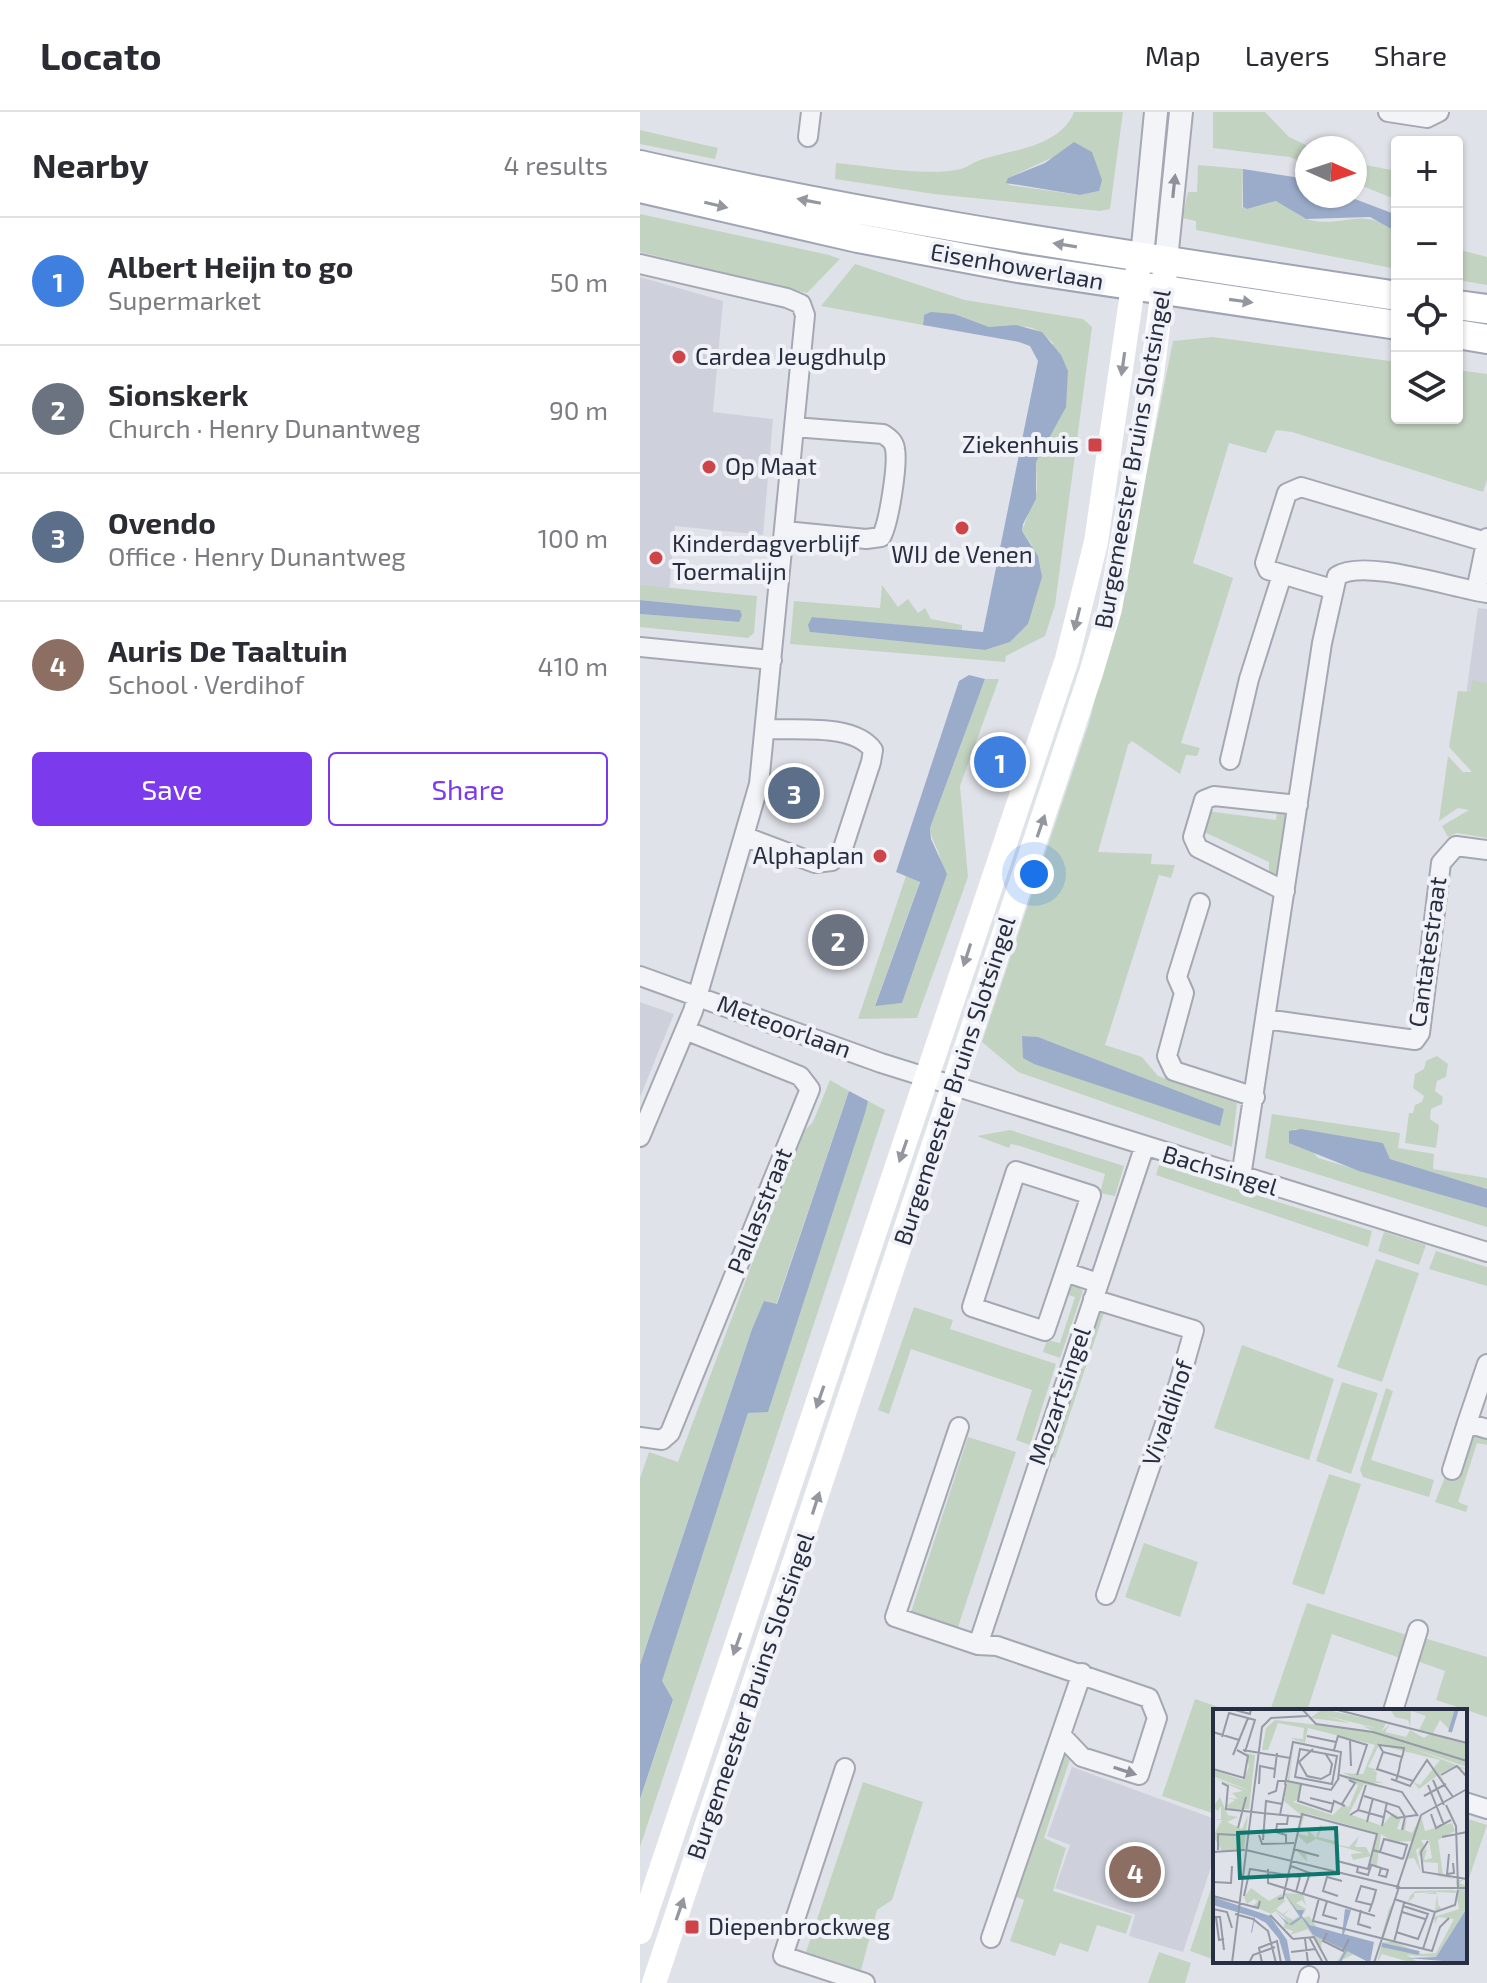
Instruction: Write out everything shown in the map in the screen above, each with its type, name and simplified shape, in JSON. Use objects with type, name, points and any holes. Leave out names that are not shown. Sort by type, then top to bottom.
[{"type":"main road","name":"Eisenhowerlaan","points":[[640,165],[746,190],[917,221],[1391,295]]},
{"type":"main road","name":"Eisenhowerlaan","points":[[640,188],[858,238],[1163,291],[1391,324]]},
{"type":"main road","name":"Burgemeester Bruins Slotsingel","points":[[640,1932],[1067,659],[1096,542],[1133,286],[1154,259]]},
{"type":"main road","name":"Burgemeester Bruins Slotsingel","points":[[654,1983],[1110,609],[1163,291],[1154,259]]},
{"type":"main road","points":[[1463,306],[1487,309]]},
{"type":"main road","points":[[1463,335],[1487,339]]},
{"type":"street","points":[[808,137],[811,112]]},
{"type":"street","name":"Burgemeester Bruins Slotsingel","points":[[1154,259],[1156,112]]},
{"type":"street","name":"Burgemeester Bruins Slotsingel","points":[[1154,259],[1181,112]]},
{"type":"street","points":[[1388,112],[1427,118],[1439,112]]},
{"type":"street","points":[[640,264],[801,304],[805,315],[759,784],[746,837],[697,995],[640,1137]]},
{"type":"street","points":[[785,531],[866,539],[881,537],[887,520],[896,450],[891,439],[883,434],[794,427]]},
{"type":"street","points":[[1241,1177],[1332,589],[1337,576],[1347,570],[1369,570],[1481,592],[1486,540],[1301,487],[1287,493],[1265,563],[1268,570],[1332,589]]},
{"type":"street","points":[[1230,760],[1249,679],[1282,575]]},
{"type":"street","points":[[640,647],[772,660]]},
{"type":"street","points":[[1067,659],[1091,673]]},
{"type":"street","points":[[746,837],[815,863],[832,861],[843,848],[871,762],[873,750],[865,739],[849,734],[766,729]]},
{"type":"street","points":[[1285,891],[1198,848],[1193,837],[1204,800],[1214,796],[1298,805]]},
{"type":"street","name":"Cantatestraat","points":[[1265,1019],[1415,1040],[1420,1033],[1441,863],[1456,846],[1487,850]]},
{"type":"street","points":[[1200,903],[1177,977],[1184,993],[1167,1056],[1174,1071],[1255,1097]]},
{"type":"street","name":"Meteoorlaan","points":[[640,976],[953,1086]]},
{"type":"street","name":"Pallasstraat","points":[[640,1437],[662,1440],[670,1433],[810,1089],[800,1076],[685,1030]]},
{"type":"street","name":"Bachsingel","points":[[953,1086],[1144,1148],[1487,1252]]},
{"type":"street","name":"Mozartsingel","points":[[978,1645],[1144,1148]]},
{"type":"street","points":[[1016,1171],[1091,1195],[1065,1272],[1045,1331],[972,1307],[1016,1171]]},
{"type":"street","points":[[1065,1272],[1096,1291]]},
{"type":"street","name":"Vivaldihof","points":[[1096,1291],[1194,1330],[1179,1383],[1106,1595]]},
{"type":"street","points":[[1452,1470],[1487,1364]]},
{"type":"street","points":[[1467,1423],[1487,1429]]},
{"type":"street","points":[[959,1427],[895,1617],[978,1645],[997,1646],[1082,1673],[1149,1698],[1157,1718],[1139,1775],[1082,1757],[1062,1736]]},
{"type":"street","points":[[1394,1709],[1418,1630]]},
{"type":"street","points":[[991,1938],[1082,1673]]},
{"type":"street","points":[[845,1768],[783,1956],[865,1983]]},
{"type":"street","points":[[1467,1803],[1487,1809]]},
{"type":"shaded area","name":"Cardea Jeugdhulp","points":[[640,277],[723,301],[713,412],[773,419],[763,535],[675,526],[669,592],[640,590]]},
{"type":"shaded area","points":[[1478,608],[1487,609],[1487,758],[1458,753]]},
{"type":"shaded area","points":[[640,1002],[674,1014],[640,1097]]},
{"type":"shaded area","points":[[1072,1767],[1213,1818],[1213,1861],[1183,1952],[1129,1936],[1135,1915],[1055,1888],[1070,1845],[1047,1836]]},
{"type":"green space","points":[[1074,112],[1123,112],[1110,209],[1100,211],[934,194],[835,179],[836,163],[916,171],[961,169],[980,160],[1035,145],[1059,132]],"holes":[[[1058,155],[1099,191],[1080,195],[1009,185],[1008,178]]]},
{"type":"green space","points":[[1213,112],[1265,112],[1295,140],[1295,159],[1290,157],[1213,148]]},
{"type":"green space","points":[[640,130],[718,148],[715,159],[640,144]]},
{"type":"green space","points":[[1198,165],[1243,169],[1242,207],[1247,209],[1277,201],[1310,220],[1323,222],[1363,218],[1384,224],[1391,228],[1391,268],[1196,230],[1196,221],[1182,218],[1188,192],[1197,192]]},
{"type":"green space","points":[[1367,165],[1391,170],[1391,198],[1367,188]]},
{"type":"green space","points":[[640,214],[840,259],[807,293],[640,252]]},
{"type":"green space","points":[[1463,251],[1487,257],[1487,285],[1463,281]]},
{"type":"green space","points":[[855,264],[965,300],[1083,319],[1092,327],[1055,605],[1045,636],[1006,656],[1005,662],[790,644],[794,601],[880,608],[882,585],[898,607],[908,599],[918,613],[925,608],[931,619],[962,625],[962,631],[813,617],[810,632],[985,650],[1010,642],[1028,624],[1032,545],[1022,531],[1037,490],[1036,462],[1053,343],[1029,327],[990,327],[935,314],[924,315],[923,325],[821,306]]},
{"type":"green space","points":[[1213,337],[1391,361],[1391,424],[1463,424],[1463,371],[1487,374],[1487,480],[1483,492],[1292,432],[1276,430],[1266,453],[1229,443],[1193,563],[1233,578],[1181,743],[1200,748],[1197,756],[1186,755],[1180,774],[1132,741],[1128,745],[1098,852],[1152,854],[1151,864],[1175,865],[1171,878],[1159,875],[1105,1045],[1142,1057],[1158,1076],[1237,1103],[1232,1147],[1018,1072],[982,1042],[1089,723],[1131,551],[1173,341]],"holes":[[[1022,1036],[1040,1038],[1224,1109],[1220,1125],[1056,1070]]]},
{"type":"green space","points":[[640,585],[757,596],[754,633],[748,638],[640,627],[640,614],[738,622],[742,615],[740,610],[640,600]]},
{"type":"green space","points":[[985,679],[999,679],[960,786],[968,877],[917,1018],[858,1019],[906,876],[920,881],[875,1005],[902,1003],[927,929],[941,869],[930,828]]},
{"type":"green space","points":[[1472,680],[1487,683],[1487,838],[1457,833],[1448,837],[1442,826],[1469,810],[1458,808],[1439,821],[1448,756],[1463,772],[1472,772],[1449,747],[1458,691],[1470,692]]},
{"type":"green space","points":[[1277,810],[1290,811],[1280,877],[1269,873],[1269,862],[1202,831],[1207,811],[1276,820]]},
{"type":"green space","points":[[1437,1056],[1448,1064],[1446,1077],[1437,1081],[1435,1091],[1443,1097],[1442,1104],[1431,1109],[1430,1119],[1439,1125],[1436,1148],[1405,1143],[1409,1113],[1413,1113],[1415,1105],[1422,1102],[1424,1096],[1413,1088],[1415,1074],[1424,1069],[1426,1061]]},
{"type":"green space","points":[[830,1080],[849,1091],[776,1305],[764,1302],[752,1329],[640,1665],[640,1478],[649,1452],[678,1462],[800,1135],[813,1122]]},
{"type":"green space","points":[[868,1101],[885,1110],[640,1847],[640,1799],[673,1701],[661,1681],[748,1413],[768,1411]]},
{"type":"green space","points":[[1272,1114],[1400,1133],[1398,1148],[1434,1154],[1433,1169],[1487,1178],[1487,1189],[1390,1159],[1383,1143],[1294,1129],[1318,1158],[1487,1208],[1487,1227],[1265,1158]]},
{"type":"green space","points":[[1010,1130],[1124,1166],[1115,1196],[1100,1193],[1105,1174],[1020,1146],[1011,1144],[1009,1148],[977,1136]]},
{"type":"green space","points":[[1159,1165],[1372,1231],[1368,1247],[1156,1175]]},
{"type":"green space","points":[[1384,1232],[1426,1245],[1419,1265],[1378,1251]]},
{"type":"green space","points":[[1436,1251],[1487,1267],[1487,1286],[1429,1269]]},
{"type":"green space","points":[[1376,1259],[1419,1273],[1382,1382],[1337,1367]]},
{"type":"green space","points":[[1074,1284],[1083,1291],[1060,1358],[1043,1352],[1047,1340],[1060,1343],[1075,1297],[1065,1294]]},
{"type":"green space","points":[[914,1307],[953,1320],[950,1329],[1056,1364],[1030,1445],[1016,1440],[1032,1390],[911,1349],[889,1414],[878,1410]]},
{"type":"green space","points":[[1097,1307],[1105,1310],[1055,1458],[1048,1455]]},
{"type":"green space","points":[[1242,1345],[1334,1379],[1309,1460],[1214,1428]]},
{"type":"green space","points":[[1342,1382],[1378,1393],[1351,1474],[1316,1461]]},
{"type":"green space","points":[[1386,1388],[1393,1391],[1371,1460],[1434,1480],[1429,1497],[1363,1477],[1360,1470]]},
{"type":"green space","points":[[1470,1435],[1487,1439],[1487,1445],[1477,1443],[1458,1502],[1468,1506],[1466,1512],[1435,1502],[1445,1477],[1456,1475]]},
{"type":"green space","points":[[968,1437],[1016,1452],[958,1627],[911,1612]]},
{"type":"green space","points":[[1329,1474],[1361,1484],[1324,1595],[1292,1584]]},
{"type":"green space","points":[[1144,1543],[1198,1562],[1180,1617],[1125,1597]]},
{"type":"green space","points":[[1307,1603],[1407,1635],[1400,1658],[1332,1634],[1308,1709],[1271,1709]]},
{"type":"green space","points":[[1424,1638],[1487,1657],[1487,1717],[1436,1700],[1445,1671],[1417,1661]]},
{"type":"green space","points":[[1195,1699],[1224,1709],[1213,1709],[1213,1813],[1162,1796]]},
{"type":"green space","points":[[1062,1753],[1070,1759],[1044,1838],[1066,1848],[1053,1891],[1132,1916],[1126,1934],[1097,1925],[1088,1952],[1060,1943],[1055,1956],[1010,1941],[1024,1900],[1014,1896]]},
{"type":"green space","points":[[863,1782],[923,1802],[892,1900],[877,1910],[861,1970],[806,1952]]},
{"type":"green space","points":[[1467,1819],[1487,1825],[1467,1884]]},
{"type":"green space","points":[[1213,1883],[1213,1959],[1190,1951]]},
{"type":"green space","points":[[1159,1952],[1191,1963],[1185,1983],[1148,1983]]},
{"type":"water","points":[[1074,142],[1092,152],[1102,180],[1099,191],[1080,195],[1006,183],[1008,178],[1045,163]]},
{"type":"water","points":[[1243,169],[1295,177],[1295,208],[1367,208],[1367,204],[1391,213],[1391,229],[1370,217],[1306,219],[1276,201],[1247,209],[1243,207]]},
{"type":"water","points":[[931,312],[954,314],[989,327],[1016,325],[1042,332],[1061,355],[1068,371],[1066,407],[1036,462],[1036,499],[1022,531],[1038,556],[1042,577],[1028,624],[1010,642],[985,650],[810,632],[808,625],[812,617],[983,632],[1038,361],[1030,346],[1019,342],[923,325],[924,315]]},
{"type":"water","points":[[640,600],[740,610],[742,615],[739,622],[640,614]]},
{"type":"water","points":[[969,675],[985,679],[930,828],[931,839],[947,874],[902,1003],[875,1006],[920,882],[896,872],[959,681]]},
{"type":"water","points":[[1022,1036],[1038,1037],[1224,1109],[1220,1126],[1034,1064],[1023,1058]]},
{"type":"water","points":[[849,1091],[868,1101],[865,1113],[768,1412],[748,1413],[662,1681],[673,1700],[640,1799],[640,1665],[752,1329],[764,1301],[777,1304]]},
{"type":"water","points":[[1301,1129],[1383,1143],[1390,1159],[1487,1189],[1487,1208],[1359,1171],[1289,1143],[1289,1131]]},
{"type":"place","name":"Cardea Jeugdhulp","points":[[679,357]]},
{"type":"place","name":"Ziekenhuis","points":[[1095,445]]},
{"type":"place","name":"Op Maat","points":[[709,467]]},
{"type":"place","name":"WIJ de Venen","points":[[962,528]]},
{"type":"place","name":"Kinderdagverblijf Toermalijn","points":[[656,558]]},
{"type":"place","name":"Albert Heijn to go","points":[[1000,762]]},
{"type":"place","name":"Ovendo","points":[[794,793]]},
{"type":"place","name":"Alphaplan","points":[[880,856]]},
{"type":"place","name":"Sionskerk","points":[[838,940]]},
{"type":"place","name":"Auris De Taaltuin","points":[[1135,1872]]},
{"type":"place","name":"Diepenbrockweg","points":[[692,1927]]}]
